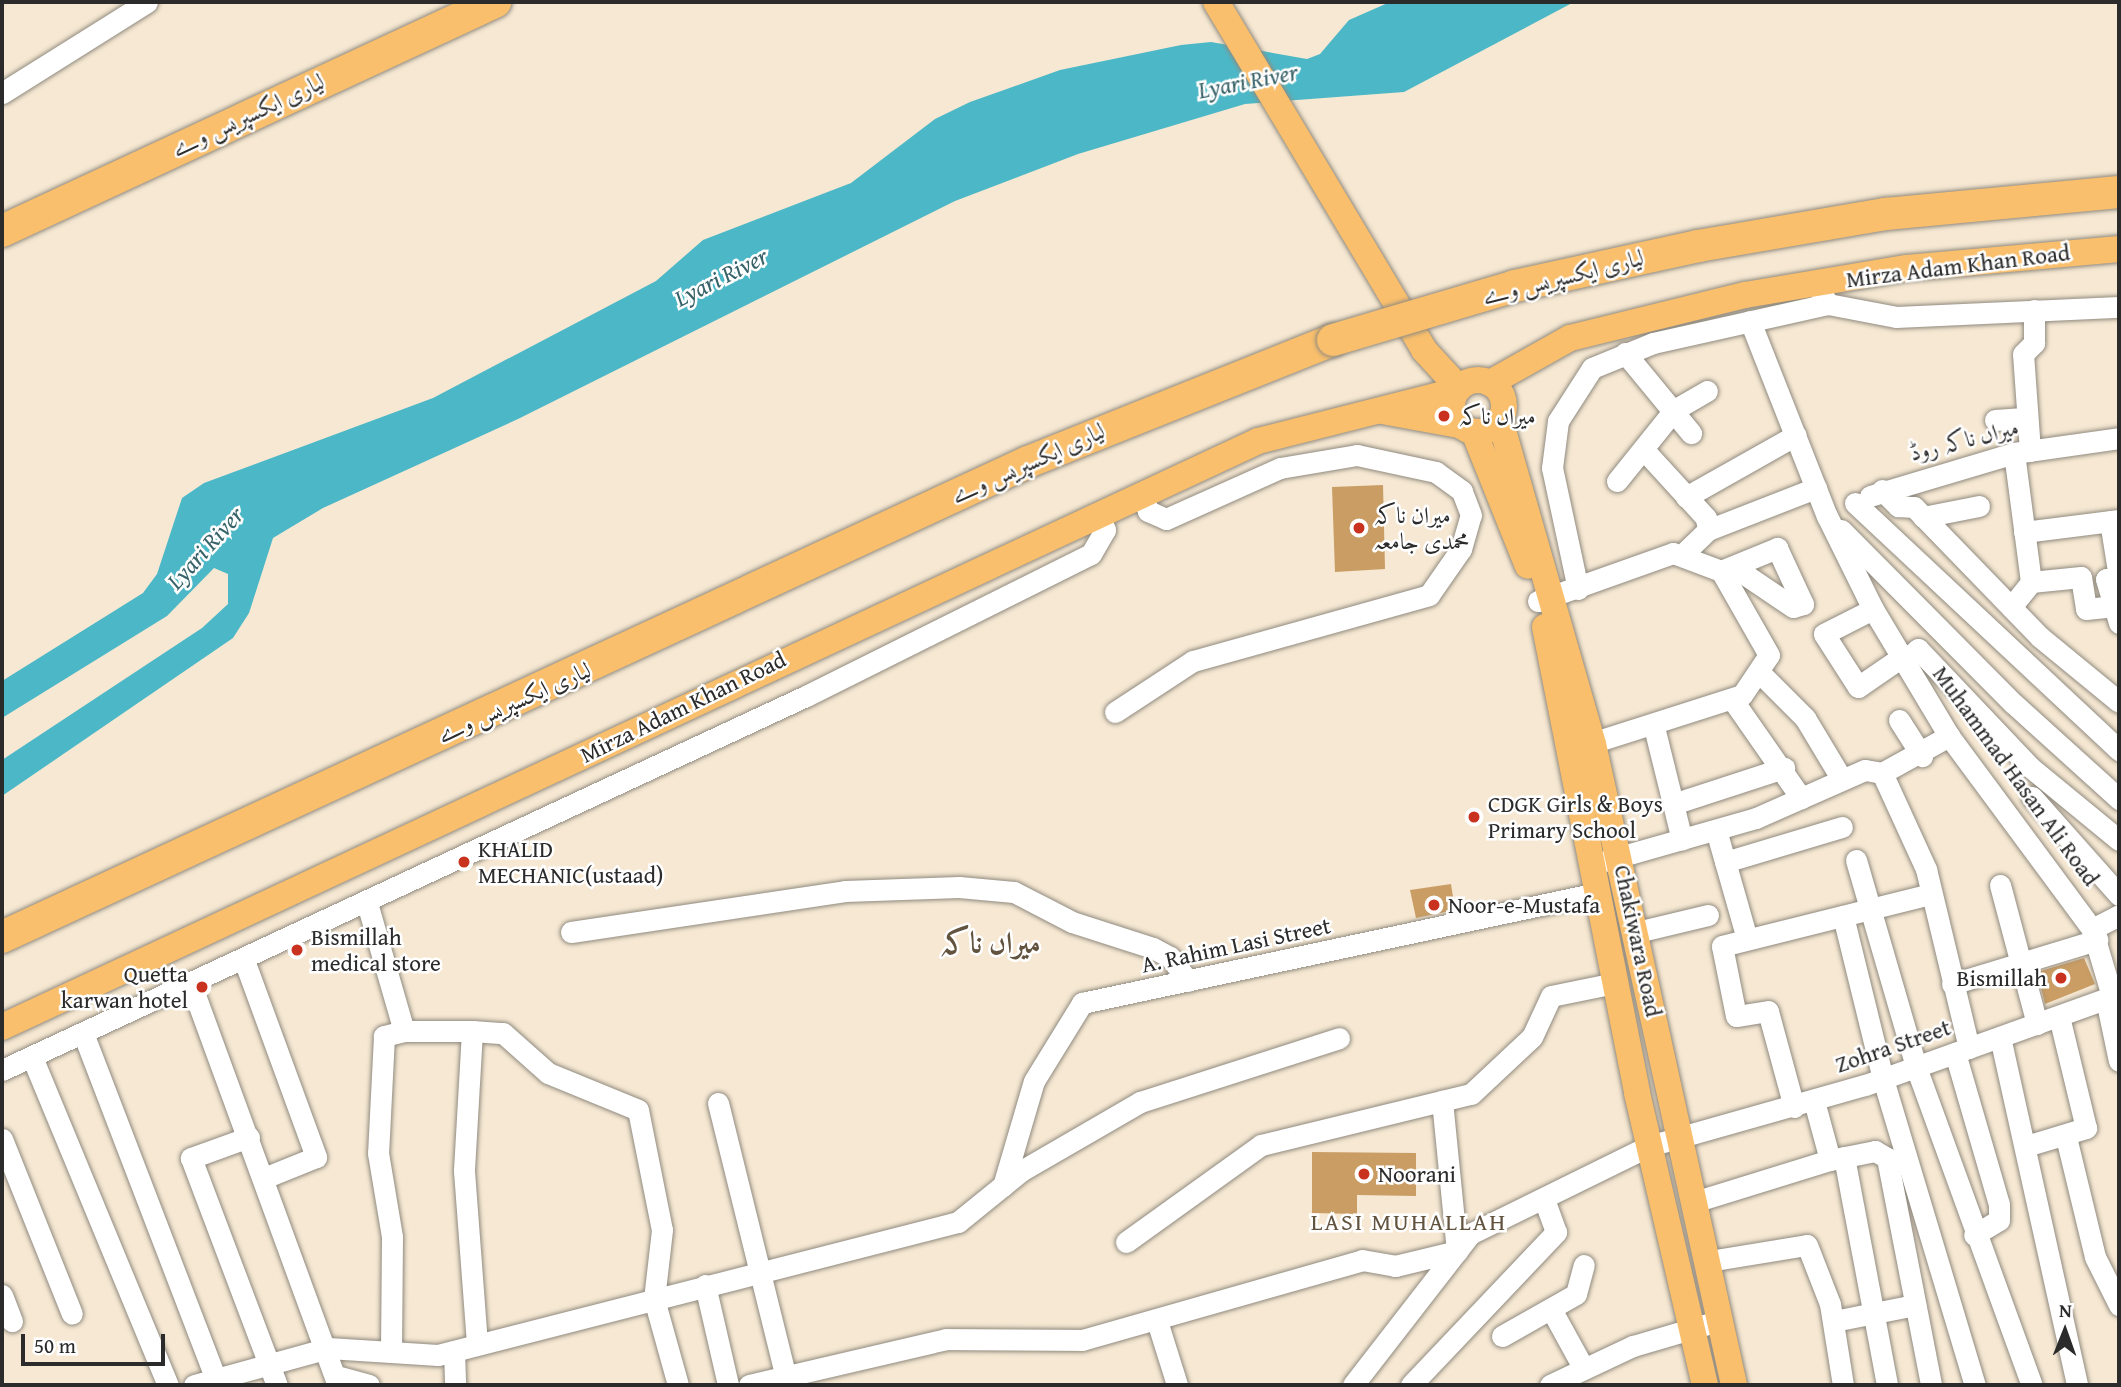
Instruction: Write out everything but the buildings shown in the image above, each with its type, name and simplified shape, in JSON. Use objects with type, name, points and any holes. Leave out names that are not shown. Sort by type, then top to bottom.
[{"type":"highway","name":"لیاری ایکسپریس وے","points":[[2,230],[495,2]]},
{"type":"highway","name":"لیاری ایکسپریس وے","points":[[2,937],[1027,462],[1332,340],[1516,286],[1698,246],[1886,214],[2119,192]]},
{"type":"main road","points":[[1216,2],[1432,361],[1457,389]]},
{"type":"main road","name":"Mirza Adam Khan Road","points":[[1490,383],[1570,338],[1609,326],[1798,287],[1907,268],[2119,249]]},
{"type":"main road","points":[[1474,380],[1490,383],[1504,403],[1500,420],[1466,428],[1452,411],[1457,389],[1474,380]]},
{"type":"main road","name":"Mirza Adam Khan Road","points":[[2,1027],[981,566],[1100,516],[1258,441],[1457,389]]},
{"type":"main road","name":"Mirza Adam Khan Road","points":[[1374,411],[1466,428]]},
{"type":"main road","name":"Chakiwara Road","points":[[1500,420],[1557,596],[1582,747],[1597,893],[1649,1146],[1704,1385]]},
{"type":"main road","name":"Chakiwara Road","points":[[1466,428],[1557,596]]},
{"type":"main road","name":"Chakiwara Road","points":[[1582,747],[1620,858],[1709,1261],[1718,1321],[1734,1385]]},
{"type":"street","points":[[4,88],[142,3]]},
{"type":"street","name":"Mirza Adam Khan Road","points":[[1798,287],[1816,285],[1828,304],[1896,317],[2119,307]]},
{"type":"street","points":[[1816,488],[1708,530],[1683,554],[1557,596],[1554,480],[1558,421],[1592,368],[1625,353],[1828,304]]},
{"type":"street","points":[[2031,582],[2024,532],[2022,452],[2027,418],[2023,354],[2034,343],[2034,310]]},
{"type":"street","name":"Muhammad Hasan Ali Road","points":[[1750,321],[1827,516],[1901,660],[1949,736],[2095,934],[2112,997],[2119,1061]]},
{"type":"street","points":[[1625,353],[1691,433]]},
{"type":"street","points":[[1617,481],[1674,410],[1707,391]]},
{"type":"street","points":[[1995,420],[2027,418]]},
{"type":"street","points":[[1686,496],[1796,435]]},
{"type":"street","name":"میراں ناکہ روڈ","points":[[1827,516],[1882,490],[2022,452],[2119,438]]},
{"type":"street","points":[[1644,450],[1686,496],[1708,530]]},
{"type":"street","points":[[1115,712],[1193,661],[1429,595],[1461,549],[1471,515],[1462,491],[1436,472],[1357,455],[1280,468],[1166,519],[1148,511],[1143,496]]},
{"type":"street","points":[[1882,490],[1898,506],[1914,508],[2011,607],[2119,702]]},
{"type":"street","points":[[1855,503],[2119,750]]},
{"type":"street","points":[[1923,517],[1979,506]]},
{"type":"street","points":[[2,1070],[367,903],[1091,554],[1105,530],[1100,516]]},
{"type":"street","points":[[1827,516],[2014,704],[2119,799]]},
{"type":"street","points":[[2011,607],[2031,582],[2081,577],[2085,609],[2117,615],[2106,579],[2119,577],[2115,521],[2024,532]]},
{"type":"street","points":[[1582,747],[1654,727],[1732,699],[1760,673],[1769,655],[1728,569],[1683,554]]},
{"type":"street","points":[[1874,608],[1824,634],[1858,687],[1918,649],[2029,767],[2119,840]]},
{"type":"street","points":[[1760,673],[1805,718],[1841,778]]},
{"type":"street","points":[[1732,699],[1784,768],[1801,798]]},
{"type":"street","points":[[1899,720],[1922,756]]},
{"type":"street","points":[[1654,727],[1682,840]]},
{"type":"street","points":[[1592,863],[1620,858],[1716,830],[1865,770],[1882,773],[1922,756],[1949,736]]},
{"type":"street","points":[[1673,804],[1784,768]]},
{"type":"street","points":[[1882,773],[1926,869],[1927,895],[1952,984],[1962,1050],[1999,1204],[1999,1220],[1975,1235]]},
{"type":"street","points":[[2032,797],[2119,895]]},
{"type":"street","points":[[1725,862],[1842,827]]},
{"type":"street","points":[[1716,830],[1747,939]]},
{"type":"street","points":[[1856,860],[1874,908],[1916,1067],[1975,1235],[2032,1385]]},
{"type":"street","points":[[2000,885],[2037,1024]]},
{"type":"street","points":[[571,932],[845,891],[959,887],[1014,892],[1072,922],[1153,948],[1170,957],[1188,981]]},
{"type":"street","name":"A. Rahim Lasi Street","points":[[1003,1186],[1034,1081],[1082,1003],[1597,893]]},
{"type":"street","points":[[1887,1385],[1875,1314],[1837,1158],[1804,1104],[1768,1011],[1736,1016],[1722,946],[1927,895]]},
{"type":"street","points":[[367,903],[404,1031]]},
{"type":"street","points":[[1637,932],[1708,915]]},
{"type":"street","points":[[1952,984],[2021,964],[2095,934],[2119,915]]},
{"type":"street","points":[[1843,916],[1883,1079],[1975,1385]]},
{"type":"street","points":[[244,960],[316,1157],[264,1178]]},
{"type":"street","points":[[1126,1242],[1261,1145],[1471,1094],[1532,1037],[1550,996],[1615,983]]},
{"type":"street","points":[[191,984],[328,1348],[337,1381],[369,1385]]},
{"type":"street","name":"Zohra Street","points":[[1353,1385],[1470,1234],[1649,1146],[1680,1135],[1804,1104],[1883,1079],[2112,997]]},
{"type":"street","points":[[2026,1146],[2066,1137],[2086,1128],[2085,1104],[2059,1016]]},
{"type":"street","points":[[391,1352],[392,1237],[378,1153],[384,1036],[404,1031],[503,1033],[548,1073],[638,1110],[662,1230],[654,1299],[678,1385]]},
{"type":"street","points":[[472,1031],[464,1171],[477,1345]]},
{"type":"street","points":[[83,1033],[217,1383]]},
{"type":"street","points":[[2000,1037],[2077,1385]]},
{"type":"street","points":[[194,1385],[217,1383],[328,1348],[391,1352],[454,1351],[958,1222],[1003,1186],[1140,1102],[1339,1038]]},
{"type":"street","points":[[32,1056],[168,1385]]},
{"type":"street","points":[[749,1385],[946,1339],[1082,1340],[1157,1321],[1362,1260],[1395,1266],[1457,1251],[1442,1101]]},
{"type":"street","points":[[718,1103],[786,1377]]},
{"type":"street","points":[[249,1137],[191,1158],[277,1385]]},
{"type":"street","points":[[2066,1137],[2095,1257],[2119,1306]]},
{"type":"street","points":[[2,1139],[72,1314]]},
{"type":"street","points":[[1694,1202],[1837,1158],[1875,1151],[1887,1158],[1931,1385]]},
{"type":"street","points":[[1414,1384],[1556,1232],[1544,1199]]},
{"type":"street","points":[[1709,1261],[1807,1245],[1834,1321],[1843,1385]]},
{"type":"street","points":[[1502,1336],[1576,1294],[1584,1265]]},
{"type":"street","points":[[705,1285],[728,1385]]},
{"type":"street","points":[[2,1295],[12,1321]]},
{"type":"street","points":[[1834,1321],[1915,1305]]},
{"type":"street","points":[[1550,1309],[1584,1369]]},
{"type":"street","points":[[1157,1321],[1177,1385]]},
{"type":"street","points":[[1550,1385],[1691,1326],[1718,1321]]},
{"type":"street","points":[[454,1351],[455,1385]]},
{"type":"water","name":"Lyari River","points":[[1390,2],[1574,2],[1404,92],[1245,104],[1078,154],[955,201],[518,419],[323,508],[273,538],[249,613],[233,638],[2,796],[2,760],[202,628],[228,604],[228,574],[214,568],[167,616],[2,718],[2,681],[143,593],[157,574],[182,498],[204,483],[433,398],[656,281],[703,240],[851,183],[935,119],[970,102],[1060,70],[1181,45],[1211,42],[1307,59],[1320,54],[1349,20]]},
{"type":"place","name":"میراں ناکہ","points":[[1444,416]]},
{"type":"place","name":"میران ناکہ محمدی جامعہ","points":[[1359,528]]},
{"type":"place","name":"CDGK Girls & Boys Primary School","points":[[1474,817]]},
{"type":"place","name":"KHALID MECHANIC(ustaad)","points":[[464,862]]},
{"type":"place","name":"Noor-e-Mustafa","points":[[1434,905]]},
{"type":"place","name":"Bismillah medical store","points":[[297,950]]},
{"type":"place","name":"Bismillah","points":[[2061,978]]},
{"type":"place","name":"Quetta karwan hotel","points":[[202,987]]},
{"type":"place","name":"Noorani","points":[[1364,1174]]},
{"type":"district","name":"میراں ناکہ","points":[[990,942]]},
{"type":"district","name":"LASI MUHALLAH","points":[[1409,1222]]}]
